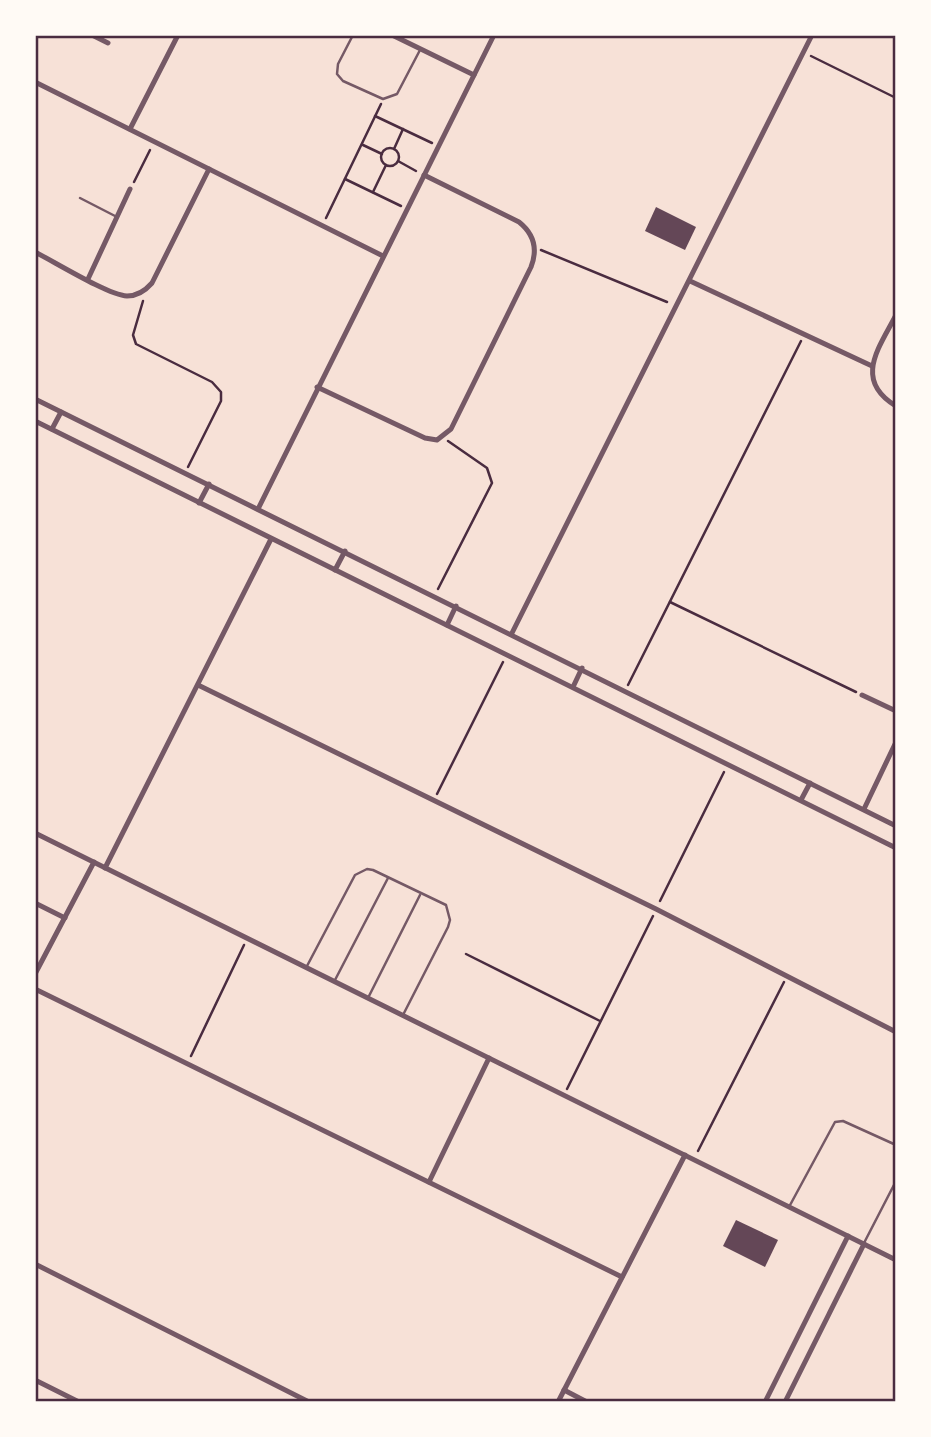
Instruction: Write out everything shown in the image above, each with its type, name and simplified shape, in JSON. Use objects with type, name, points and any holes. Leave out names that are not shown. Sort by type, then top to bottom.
[{"type":"street","points":[[92,35],[108,43]]},
{"type":"street","points":[[130,129],[178,35]]},
{"type":"street","points":[[392,35],[474,75]]},
{"type":"street","points":[[258,509],[494,35]]},
{"type":"street","points":[[512,633],[812,35]]},
{"type":"street","points":[[35,82],[383,256]]},
{"type":"street","points":[[35,252],[120,295],[129,296],[146,290],[156,276],[209,169]]},
{"type":"street","points":[[317,387],[425,438],[442,438],[451,429],[531,267],[535,247],[527,229],[519,222],[424,175]]},
{"type":"street","points":[[88,279],[130,189]]},
{"type":"street","points":[[690,281],[872,366]]},
{"type":"street","points":[[896,314],[872,366],[873,382],[880,395],[896,405]]},
{"type":"street","points":[[35,399],[512,633],[896,826]]},
{"type":"street","points":[[52,429],[61,412]]},
{"type":"street","points":[[35,421],[896,848]]},
{"type":"street","points":[[199,503],[209,484]]},
{"type":"street","points":[[106,868],[271,539]]},
{"type":"street","points":[[335,570],[345,551]]},
{"type":"street","points":[[447,625],[456,606]]},
{"type":"street","points":[[573,687],[582,668]]},
{"type":"street","points":[[198,685],[656,909],[896,1032]]},
{"type":"street","points":[[862,695],[896,711]]},
{"type":"street","points":[[864,810],[896,742]]},
{"type":"street","points":[[801,800],[810,783]]},
{"type":"street","points":[[35,833],[896,1260]]},
{"type":"street","points":[[35,974],[94,862]]},
{"type":"street","points":[[35,903],[65,918]]},
{"type":"street","points":[[35,989],[622,1277]]},
{"type":"street","points":[[429,1182],[489,1058]]},
{"type":"street","points":[[558,1402],[685,1155]]},
{"type":"street","points":[[765,1402],[848,1236]]},
{"type":"street","points":[[785,1402],[864,1244]]},
{"type":"street","points":[[35,1264],[309,1402]]},
{"type":"street","points":[[35,1380],[79,1402]]},
{"type":"street","points":[[564,1390],[587,1402]]},
{"type":"lane","points":[[353,35],[338,64],[337,74],[343,81],[383,99],[397,94],[421,49]]},
{"type":"lane","points":[[80,198],[117,217]]},
{"type":"lane","points":[[307,968],[355,875],[367,869],[446,905],[450,920],[403,1016]]},
{"type":"lane","points":[[334,981],[388,878]]},
{"type":"lane","points":[[368,998],[421,893]]},
{"type":"lane","points":[[789,1207],[835,1122],[844,1122],[896,1145]]},
{"type":"lane","points":[[864,1244],[896,1181]]},
{"type":"path","points":[[803,52],[896,98]]},
{"type":"path","points":[[323,225],[383,99]]},
{"type":"path","points":[[375,116],[438,146]]},
{"type":"path","points":[[394,150],[403,130]]},
{"type":"path","points":[[130,189],[154,141]]},
{"type":"path","points":[[362,145],[382,154],[386,165],[373,192]]},
{"type":"path","points":[[382,154],[387,149],[394,150],[399,156],[398,161]]},
{"type":"path","points":[[386,165],[398,161],[424,175]]},
{"type":"path","points":[[345,178],[407,209]]},
{"type":"path","points":[[535,247],[677,306]]},
{"type":"path","points":[[146,290],[133,335],[136,344],[212,382],[221,391],[221,401],[185,473]]},
{"type":"path","points":[[625,690],[804,335]]},
{"type":"path","points":[[435,595],[492,482],[487,468],[442,438]]},
{"type":"path","points":[[670,602],[862,695]]},
{"type":"path","points":[[435,800],[507,654]]},
{"type":"path","points":[[564,1095],[728,763]]},
{"type":"path","points":[[188,1062],[247,938]]},
{"type":"path","points":[[466,954],[600,1021]]},
{"type":"path","points":[[694,1160],[787,976]]},
{"type":"building","points":[[656,207],[696,227],[685,250],[645,231]]},
{"type":"building","points":[[736,1220],[778,1240],[765,1267],[723,1246]]}]
